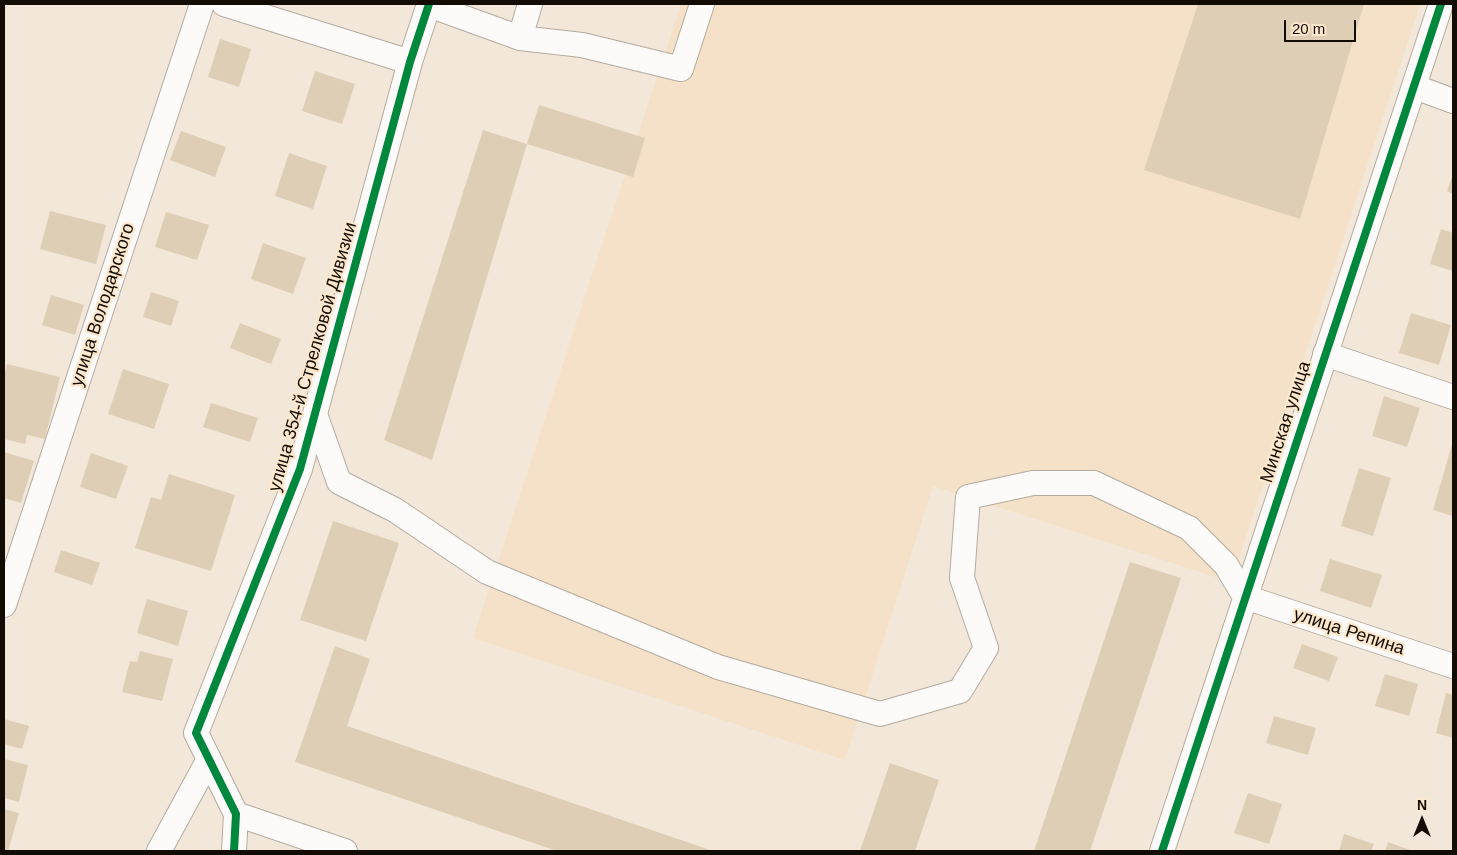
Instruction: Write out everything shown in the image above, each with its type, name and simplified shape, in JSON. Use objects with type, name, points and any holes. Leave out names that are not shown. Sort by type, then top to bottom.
[{"type":"street","name":"улица Володарского","points":[[4,605],[202,4]]},
{"type":"street","points":[[224,4],[410,62]]},
{"type":"street","points":[[429,4],[520,38],[582,45],[681,69],[702,4]]},
{"type":"street","name":"улица 354-й Стрелковой Дивизии","points":[[234,851],[236,814],[196,733],[300,469],[410,62],[429,4]]},
{"type":"street","points":[[520,38],[530,4]]},
{"type":"street","name":"Минская улица","points":[[1162,851],[1441,4]]},
{"type":"street","points":[[1415,87],[1453,101]]},
{"type":"street","points":[[1325,354],[1453,397]]},
{"type":"street","points":[[315,414],[339,482],[395,510],[487,572],[718,667],[880,714],[960,691],[986,648],[962,578],[968,497],[1033,483],[1094,482],[1189,528],[1226,565],[1245,597]]},
{"type":"street","name":"улица Репина","points":[[1245,597],[1453,666]]},
{"type":"street","points":[[159,851],[209,759]]},
{"type":"street","points":[[236,814],[345,851]]},
{"type":"shaded area","points":[[681,4],[1420,4],[1231,582],[933,486],[845,760],[473,638]]},
{"type":"building","points":[[1198,4],[1364,4],[1300,219],[1144,170]]},
{"type":"building","points":[[220,39],[251,49],[239,87],[208,77]]},
{"type":"building","points":[[315,71],[355,84],[342,124],[302,111]]},
{"type":"building","points":[[539,105],[645,138],[633,177],[527,144]]},
{"type":"building","points":[[483,130],[527,144],[432,460],[384,440]]},
{"type":"building","points":[[181,131],[226,147],[215,177],[170,160]]},
{"type":"building","points":[[289,153],[327,166],[313,209],[275,196]]},
{"type":"building","points":[[1453,174],[1453,194],[1447,191]]},
{"type":"building","points":[[50,211],[106,225],[96,264],[40,249]]},
{"type":"building","points":[[166,212],[209,225],[197,260],[155,247]]},
{"type":"building","points":[[1441,229],[1453,233],[1453,271],[1430,264]]},
{"type":"building","points":[[263,243],[306,258],[293,294],[251,279]]},
{"type":"building","points":[[151,292],[179,301],[171,326],[143,317]]},
{"type":"building","points":[[51,295],[84,305],[75,335],[42,325]]},
{"type":"building","points":[[1411,313],[1451,325],[1439,365],[1399,353]]},
{"type":"building","points":[[240,323],[281,339],[271,364],[230,348]]},
{"type":"building","points":[[7,364],[60,377],[45,439],[27,435],[25,444],[4,439],[4,376]]},
{"type":"building","points":[[123,369],[169,384],[154,429],[108,414]]},
{"type":"building","points":[[1384,396],[1420,408],[1407,447],[1372,436]]},
{"type":"building","points":[[211,403],[258,418],[250,442],[203,427]]},
{"type":"building","points":[[1453,441],[1453,516],[1433,510]]},
{"type":"building","points":[[4,452],[34,461],[21,503],[4,498]]},
{"type":"building","points":[[91,453],[128,466],[116,499],[80,487]]},
{"type":"building","points":[[1359,468],[1391,478],[1373,536],[1341,526]]},
{"type":"building","points":[[169,474],[235,495],[211,571],[135,548],[151,497],[161,500]]},
{"type":"building","points":[[333,521],[399,543],[366,641],[300,620]]},
{"type":"building","points":[[61,550],[100,563],[92,585],[54,572]]},
{"type":"building","points":[[1330,559],[1382,575],[1371,608],[1320,591]]},
{"type":"building","points":[[1130,562],[1181,578],[1090,851],[1034,851]]},
{"type":"building","points":[[147,599],[188,611],[178,646],[137,633]]},
{"type":"building","points":[[1302,644],[1338,657],[1329,681],[1293,668]]},
{"type":"building","points":[[335,646],[370,659],[347,726],[713,851],[557,851],[295,762]]},
{"type":"building","points":[[140,651],[173,659],[162,701],[122,692],[130,661],[137,662]]},
{"type":"building","points":[[1385,674],[1418,684],[1409,716],[1375,706]]},
{"type":"building","points":[[1446,693],[1453,695],[1453,738],[1436,733]]},
{"type":"building","points":[[1274,716],[1316,728],[1308,755],[1266,743]]},
{"type":"building","points":[[4,719],[29,726],[22,749],[4,744]]},
{"type":"building","points":[[4,759],[28,765],[19,802],[4,798]]},
{"type":"building","points":[[890,763],[939,780],[915,851],[860,851]]},
{"type":"building","points":[[1248,793],[1282,804],[1269,844],[1234,833]]},
{"type":"building","points":[[4,809],[19,813],[8,851],[4,851]]},
{"type":"building","points":[[1344,834],[1374,844],[1371,851],[1339,851]]},
{"type":"building","points":[[1388,842],[1413,851],[1385,851]]},
{"type":"cycle path","points":[[234,851],[236,814],[196,733],[300,469],[410,62],[429,4]]},
{"type":"cycle path","points":[[1162,851],[1441,4]]}]
